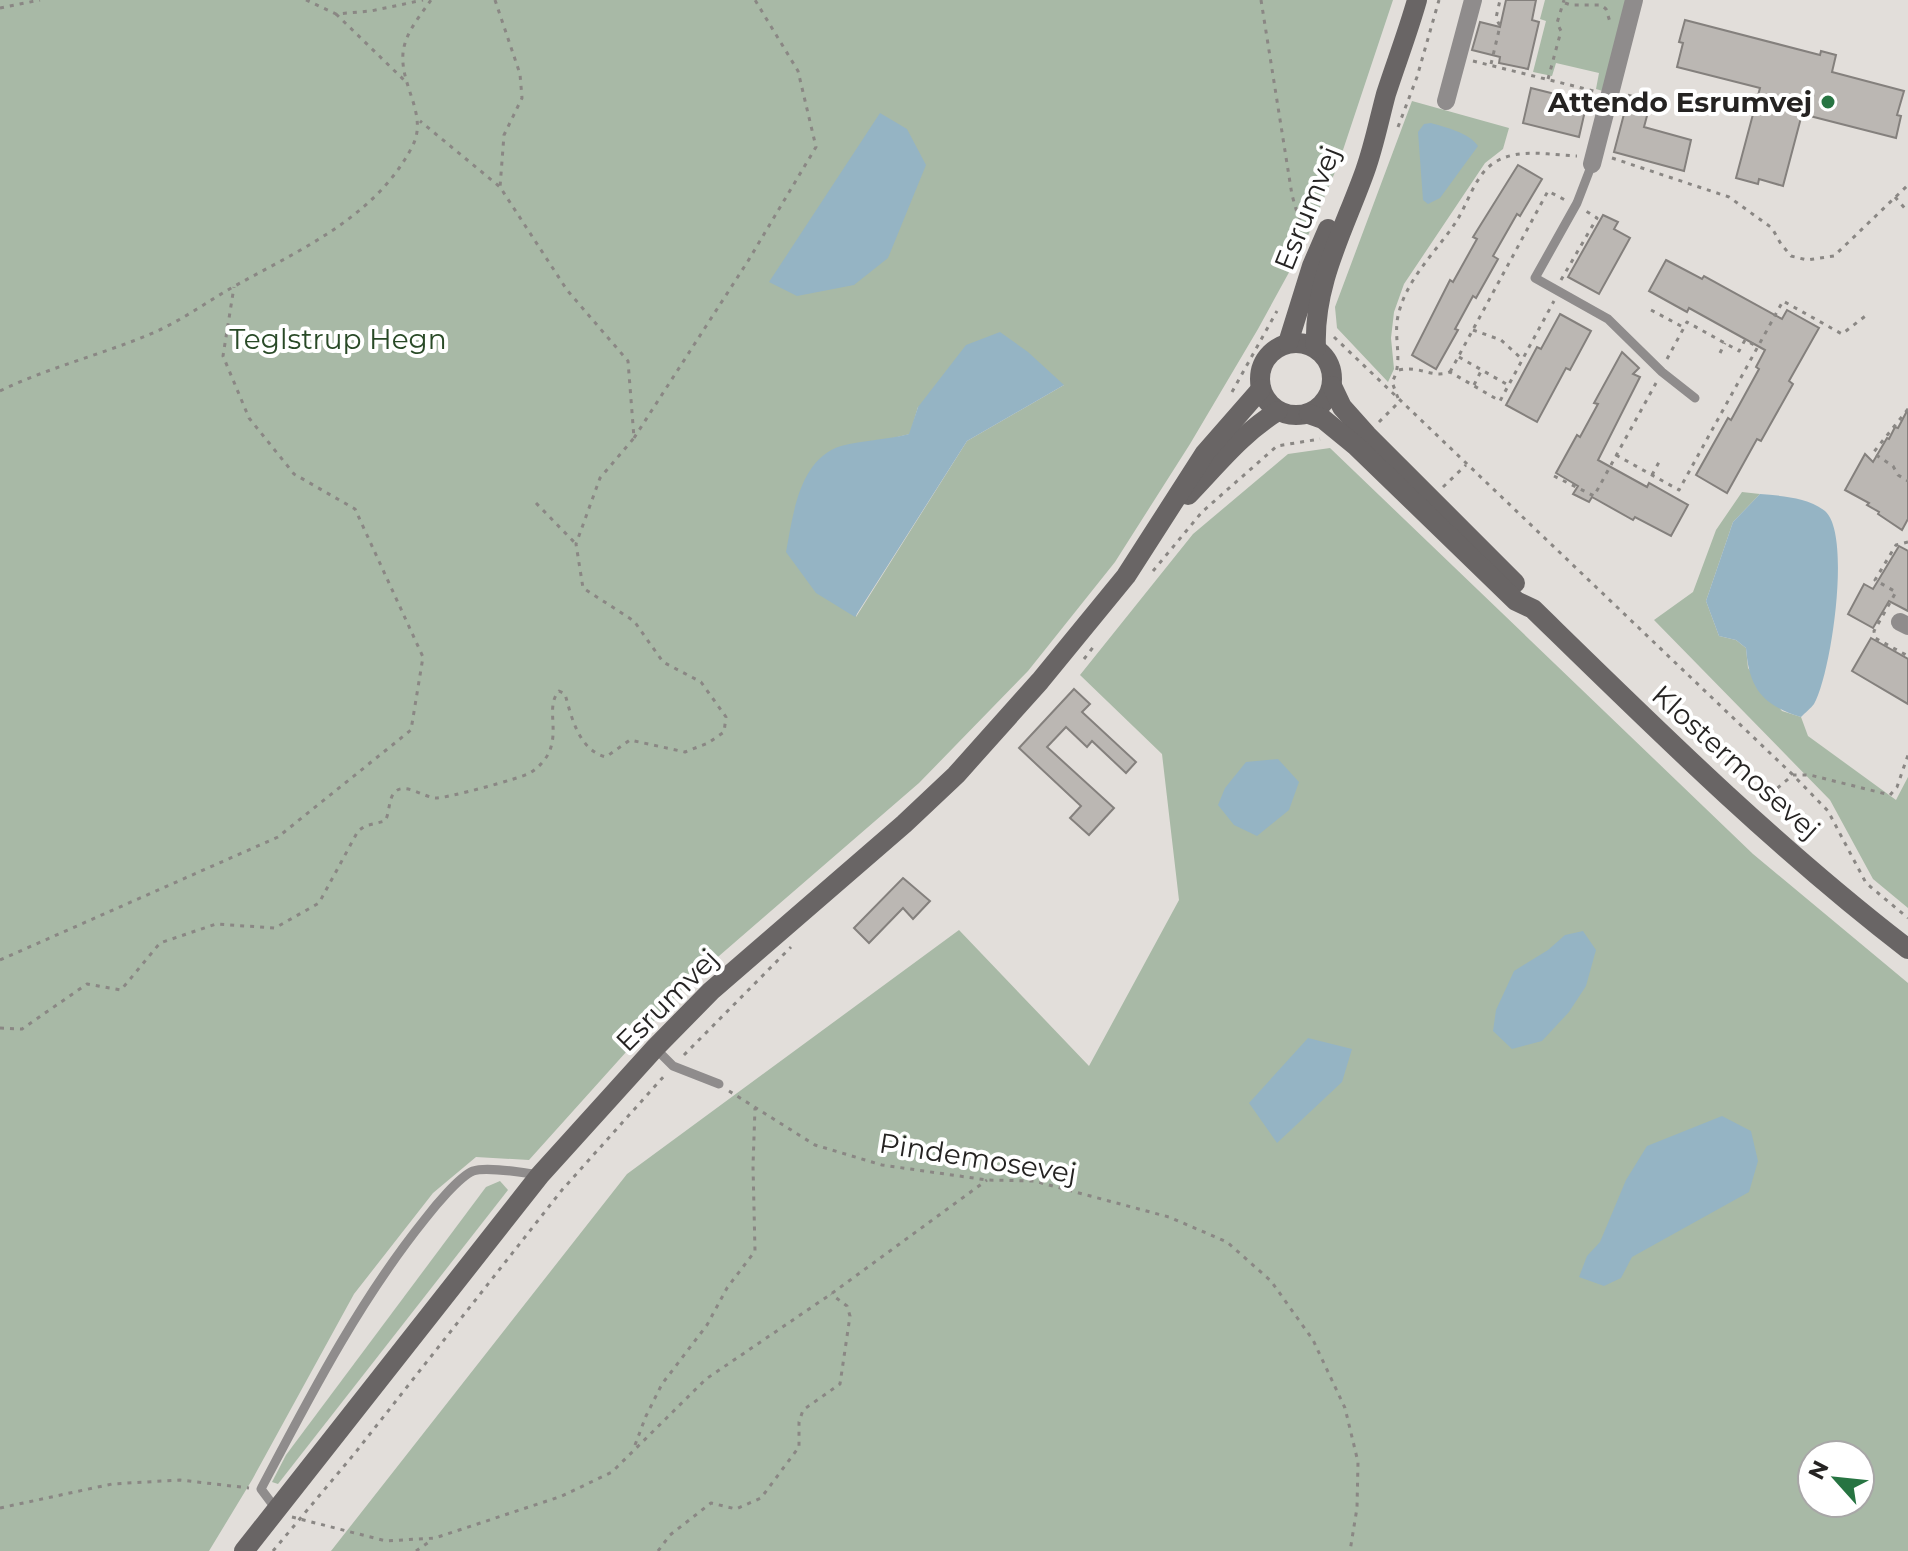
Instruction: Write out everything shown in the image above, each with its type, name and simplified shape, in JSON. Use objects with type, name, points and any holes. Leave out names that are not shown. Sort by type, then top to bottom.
[{"type":"main road","name":"Esrumvej","points":[[1324,342],[1315,328],[1319,296],[1331,255],[1368,161],[1417,0]]},
{"type":"main road","name":"Esrumvej","points":[[1288,343],[1312,266],[1385,97]]},
{"type":"main road","points":[[1324,342],[1332,386],[1324,403],[1309,414],[1288,415],[1278,411],[1261,389],[1260,375],[1264,362],[1273,351],[1288,343],[1324,342]]},
{"type":"main road","name":"Klostermosevej","points":[[1332,386],[1350,416],[1485,550],[1521,589],[1533,609],[1748,813],[1908,949]]},
{"type":"main road","name":"Esrumvej","points":[[244,1551],[540,1175],[711,991],[956,775],[1126,576],[1205,453],[1261,389]]},
{"type":"main road","name":"Esrumvej","points":[[1163,521],[1239,440],[1278,411]]},
{"type":"main road","name":"Klostermosevej","points":[[1309,414],[1323,419],[1356,446],[1516,601],[1533,609]]},
{"type":"street","points":[[1446,101],[1473,0]]},
{"type":"street","points":[[1593,160],[1634,0]]},
{"type":"lane","points":[[1593,160],[1577,203],[1535,278],[1608,319],[1695,398]]},
{"type":"lane","points":[[655,1048],[673,1066],[719,1084]]},
{"type":"lane","points":[[278,1511],[261,1489],[322,1373],[398,1253],[442,1198],[473,1171],[540,1175]]},
{"type":"path","points":[[0,8],[40,0]]},
{"type":"path","points":[[306,0],[336,14],[404,80]]},
{"type":"path","points":[[336,14],[371,11],[423,0]]},
{"type":"path","points":[[431,0],[412,26],[403,52],[404,80],[420,121],[500,187],[567,290],[628,361],[634,438]]},
{"type":"path","points":[[495,0],[520,74],[522,98],[504,135],[500,187]]},
{"type":"path","points":[[0,1028],[22,1029],[87,984],[121,990],[160,943],[216,924],[275,928],[319,903],[358,831],[385,821],[397,790],[404,789],[437,799],[527,775],[544,762],[552,747],[554,700],[559,691],[565,694],[579,735],[589,749],[606,757],[630,740],[685,752],[708,743],[724,732],[726,717],[701,682],[663,662],[634,621],[583,588],[576,544],[600,478],[634,438],[748,261],[816,147],[798,71],[755,0]]},
{"type":"path","points":[[1261,0],[1292,195],[1298,216],[1307,227],[1319,233]]},
{"type":"path","points":[[1396,132],[1417,77],[1439,0]]},
{"type":"path","points":[[1491,64],[1500,26],[1496,18],[1500,0]]},
{"type":"path","points":[[1548,79],[1561,31],[1557,23],[1564,1],[1571,5],[1600,2],[1606,9],[1611,28]]},
{"type":"path","points":[[1458,57],[1609,95]]},
{"type":"path","points":[[0,391],[152,334],[319,241],[381,193],[414,144],[420,121]]},
{"type":"path","points":[[1399,402],[1392,382],[1398,370],[1395,330],[1404,297],[1419,270],[1460,216],[1484,170],[1495,161],[1520,153],[1640,166],[1729,197],[1772,228],[1791,256],[1807,260],[1834,256],[1908,185]]},
{"type":"path","points":[[1895,197],[1908,212]]},
{"type":"path","points":[[0,960],[278,837],[411,730],[423,657],[355,509],[294,474],[249,418],[223,356],[234,287]]},
{"type":"path","points":[[1398,370],[1416,367],[1439,375],[1450,372],[1500,401],[1559,292]]},
{"type":"path","points":[[1616,455],[1679,490],[1783,301],[1842,334],[1868,314]]},
{"type":"path","points":[[1651,310],[1684,328]]},
{"type":"path","points":[[1231,393],[1277,312]]},
{"type":"path","points":[[1554,476],[1594,496],[1687,322],[1739,351],[1745,340],[1758,347]]},
{"type":"path","points":[[1473,330],[1501,340],[1522,359]]},
{"type":"path","points":[[1324,342],[1399,402],[1793,775],[1828,811],[1866,883],[1908,918]]},
{"type":"path","points":[[1720,353],[1725,343]]},
{"type":"path","points":[[1458,357],[1508,385]]},
{"type":"path","points":[[1474,385],[1481,370]]},
{"type":"path","points":[[1372,429],[1399,402]]},
{"type":"path","points":[[1908,409],[1873,453],[1908,481]]},
{"type":"path","points":[[1258,462],[1277,446],[1322,439]]},
{"type":"path","points":[[1652,475],[1659,462]]},
{"type":"path","points":[[536,503],[576,544]]},
{"type":"path","points":[[1908,542],[1896,545],[1875,580],[1896,592],[1874,631],[1875,638],[1908,656]]},
{"type":"path","points":[[1748,813],[1793,775],[1810,775],[1890,795],[1897,787],[1908,755]]},
{"type":"path","points":[[273,1551],[355,1453],[562,1190],[673,1066]]},
{"type":"path","name":"Pindemosevej","points":[[719,1084],[815,1145],[882,1165],[987,1180],[1034,1181],[1169,1217],[1227,1242],[1271,1281],[1313,1340],[1345,1408],[1358,1462],[1357,1508],[1350,1551]]},
{"type":"path","points":[[635,1446],[662,1384],[707,1325],[727,1288],[755,1251],[755,1108]]},
{"type":"path","points":[[278,1511],[386,1541],[435,1538],[562,1496],[612,1472],[706,1379],[831,1294],[987,1180]]},
{"type":"path","points":[[658,1551],[670,1535],[711,1503],[736,1509],[761,1498],[799,1447],[799,1422],[803,1410],[840,1384],[850,1316],[847,1306],[831,1294]]},
{"type":"path","points":[[0,1508],[112,1484],[180,1480],[261,1489]]},
{"type":"path","points":[[416,1551],[435,1538]]},
{"type":"green space","name":"Teglstrup Hegn","points":[[0,0],[1393,0],[1338,165],[1304,245],[1190,444],[1115,562],[1028,671],[919,783],[689,982],[529,1160],[476,1157],[433,1193],[354,1294],[252,1480],[209,1551],[0,1551]],"holes":[[[1064,385],[967,441],[856,617],[889,439],[910,434],[918,407]]]},
{"type":"green space","points":[[1545,0],[1629,0],[1606,92],[1596,89],[1599,73],[1556,63],[1552,76],[1533,72],[1546,21],[1540,19]]},
{"type":"green space","points":[[1412,101],[1509,128],[1503,149],[1485,163],[1404,284],[1394,312],[1391,338],[1394,369],[1388,382],[1337,328],[1335,307]]},
{"type":"green space","points":[[1330,448],[1753,854],[1908,983],[1908,1551],[331,1551],[627,1174],[959,930],[1089,1066],[1179,900],[1162,754],[1080,675],[1193,534],[1288,454]]},
{"type":"green space","points":[[1742,492],[1760,494],[1733,522],[1706,601],[1719,636],[1736,640],[1746,648],[1748,668],[1782,711],[1801,717],[1808,736],[1896,800],[1908,777],[1908,908],[1873,879],[1830,800],[1654,620],[1693,592],[1716,530]]},
{"type":"green space","points":[[500,1181],[508,1190],[278,1484],[272,1482],[286,1455],[486,1187]]},
{"type":"water","points":[[880,113],[907,129],[926,165],[888,258],[854,285],[797,296],[769,282]]},
{"type":"water","points":[[1431,123],[1463,134],[1478,146],[1440,198],[1428,204],[1423,200],[1418,132],[1424,124]]},
{"type":"water","points":[[1000,332],[1028,352],[1064,385],[967,441],[855,617],[816,593],[786,552],[795,506],[807,475],[827,453],[841,446],[909,434],[918,407],[966,345]]},
{"type":"water","points":[[1760,494],[1802,500],[1818,506],[1833,525],[1838,575],[1832,636],[1827,665],[1814,704],[1801,717],[1776,707],[1760,693],[1750,674],[1746,648],[1736,640],[1719,636],[1706,601],[1733,522]]},
{"type":"water","points":[[1278,759],[1299,782],[1289,810],[1257,836],[1234,825],[1218,805],[1225,788],[1246,762]]},
{"type":"water","points":[[1583,931],[1596,950],[1586,986],[1569,1012],[1542,1041],[1512,1049],[1493,1031],[1496,1010],[1514,971],[1548,950],[1565,935]]},
{"type":"water","points":[[1308,1038],[1352,1049],[1342,1082],[1277,1143],[1249,1103]]},
{"type":"water","points":[[1722,1116],[1751,1131],[1758,1161],[1749,1192],[1632,1257],[1621,1278],[1604,1286],[1579,1277],[1587,1256],[1600,1242],[1626,1180],[1647,1146]]},
{"type":"building","points":[[1506,0],[1536,0],[1532,20],[1539,22],[1528,69],[1499,63],[1500,57],[1472,50],[1480,22],[1500,27]]},
{"type":"building","name":"Attendo Esrumvej","points":[[1685,20],[1820,55],[1821,51],[1836,55],[1832,72],[1904,91],[1897,115],[1901,116],[1896,138],[1802,114],[1783,186],[1759,179],[1758,184],[1736,178],[1760,88],[1677,67]]},
{"type":"building","points":[[1531,88],[1587,102],[1579,137],[1523,123]]},
{"type":"building","points":[[1629,95],[1651,101],[1644,127],[1691,140],[1684,171],[1614,152]]},
{"type":"building","points":[[1518,165],[1542,179],[1493,256],[1498,259],[1476,298],[1473,296],[1436,369],[1412,355],[1450,280],[1453,282],[1477,239],[1473,237]]},
{"type":"building","points":[[1603,215],[1618,222],[1614,229],[1630,238],[1599,294],[1568,277]]},
{"type":"building","points":[[1666,260],[1702,279],[1704,276],[1782,319],[1787,310],[1819,328],[1789,381],[1793,384],[1727,493],[1696,475],[1728,418],[1731,420],[1759,369],[1756,367],[1765,350],[1689,308],[1687,312],[1649,291]]},
{"type":"building","points":[[1560,314],[1591,331],[1570,370],[1566,368],[1537,422],[1506,405],[1537,347],[1541,349]]},
{"type":"building","points":[[1622,352],[1639,368],[1633,374],[1640,377],[1598,460],[1688,505],[1671,536],[1635,517],[1633,520],[1592,497],[1589,502],[1573,494],[1578,486],[1556,473],[1598,404],[1594,403]]},
{"type":"building","points":[[1908,409],[1908,519],[1902,530],[1867,505],[1869,503],[1845,490],[1865,454],[1873,462]]},
{"type":"building","points":[[1899,546],[1908,551],[1908,611],[1889,601],[1873,628],[1848,614],[1864,584],[1873,589]]},
{"type":"building","points":[[1871,638],[1908,659],[1908,704],[1852,671]]},
{"type":"building","points":[[1074,689],[1090,704],[1082,712],[1136,762],[1126,773],[1092,741],[1087,747],[1066,727],[1047,747],[1114,808],[1089,835],[1070,818],[1081,806],[1019,748]]},
{"type":"building","points":[[903,878],[930,901],[913,919],[903,908],[869,943],[854,928]]},
{"type":"place","name":"Attendo Esrumvej","points":[[1828,102]]}]
